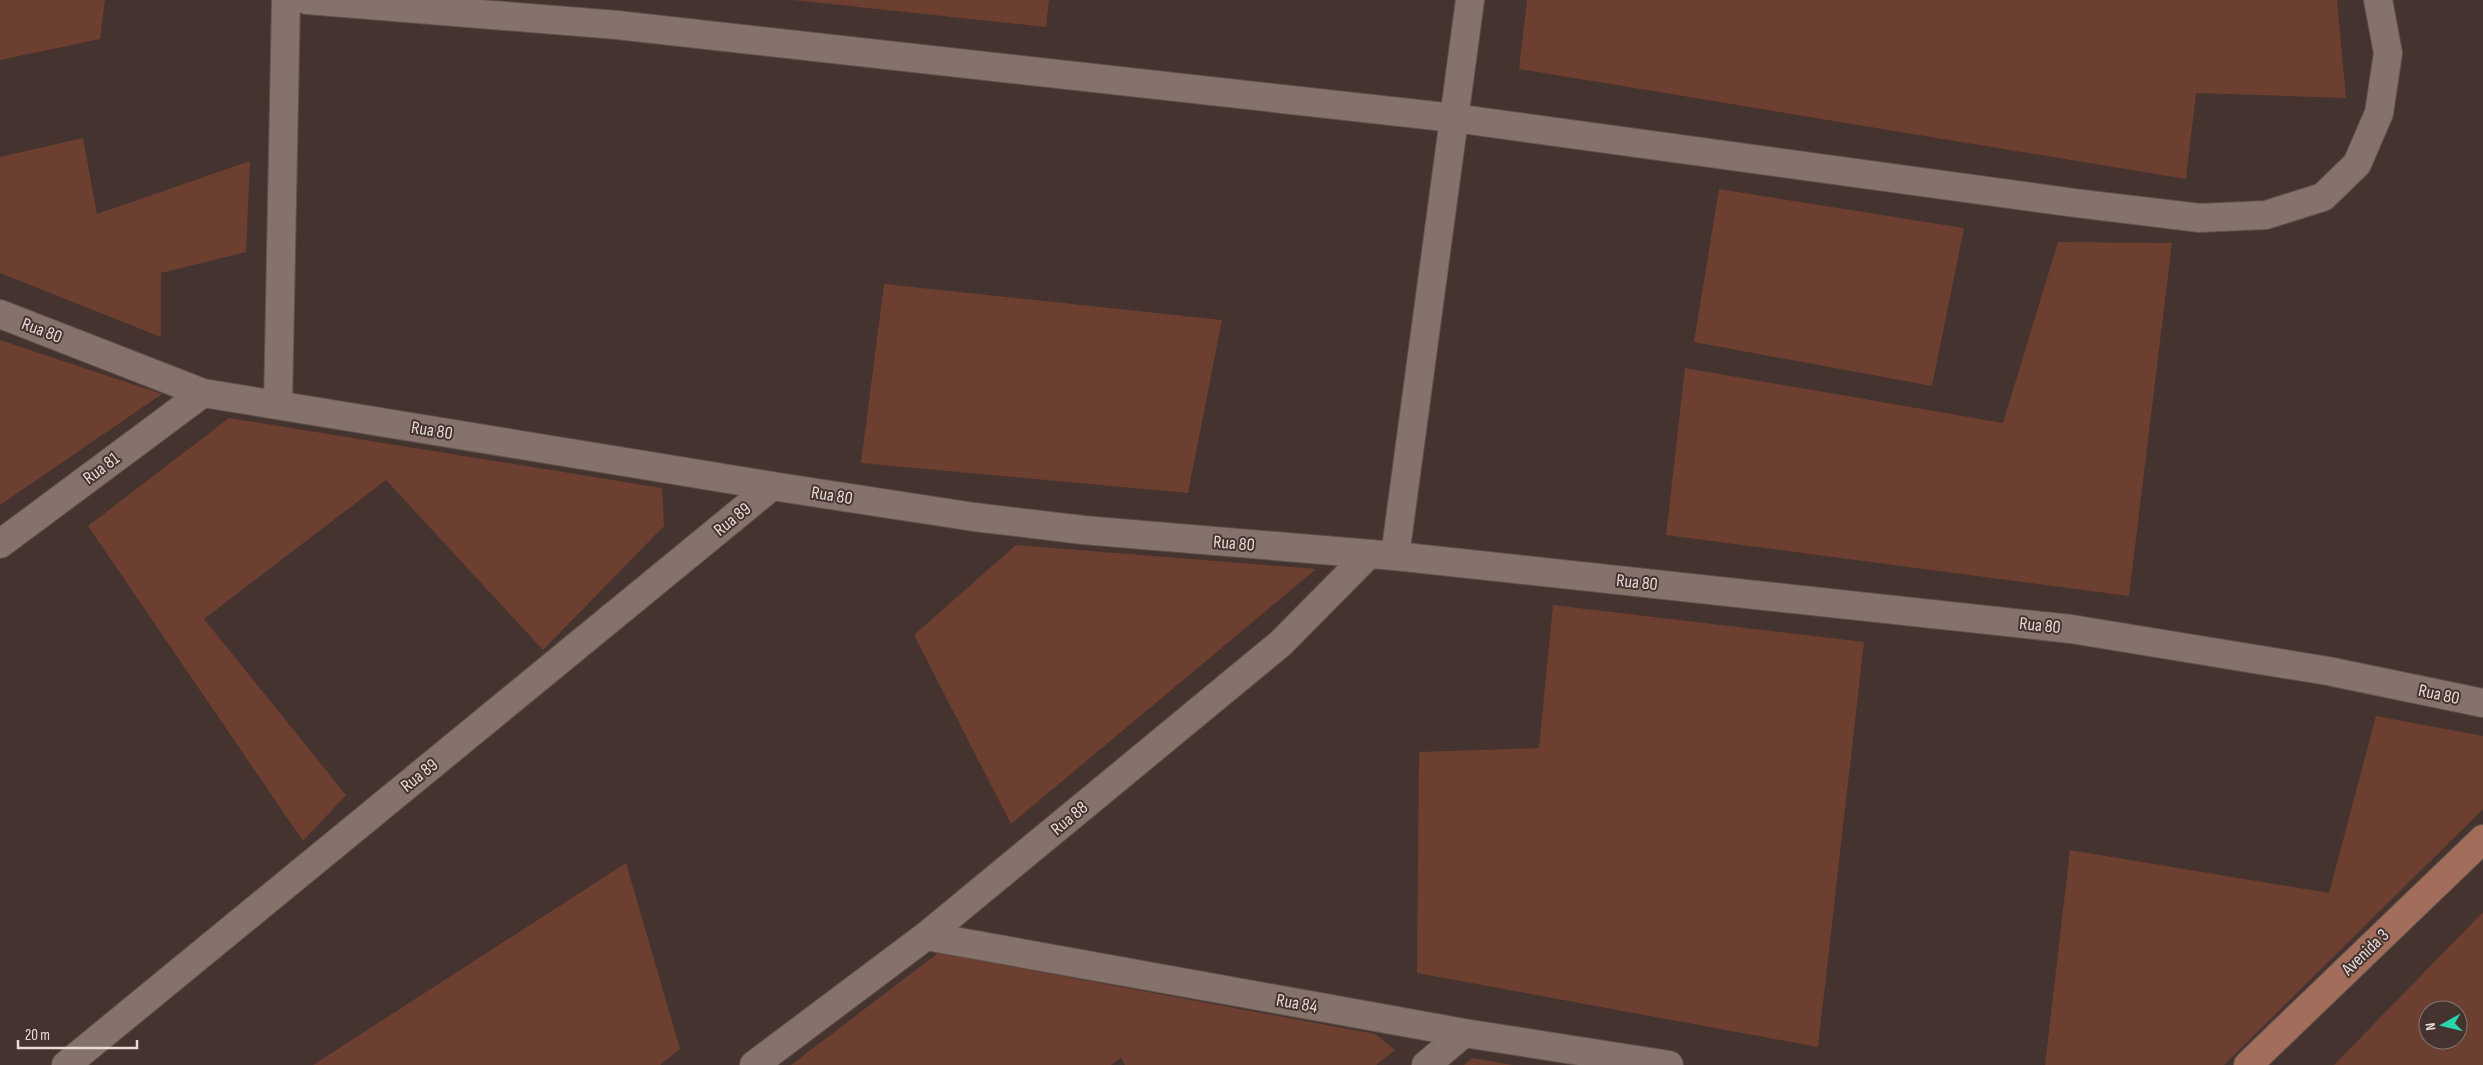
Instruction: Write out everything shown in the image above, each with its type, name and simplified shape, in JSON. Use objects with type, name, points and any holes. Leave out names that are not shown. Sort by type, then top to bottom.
[{"type":"main road","name":"Avenida 3","points":[[2248,1065],[2483,839]]},
{"type":"street","points":[[278,404],[286,0]]},
{"type":"street","points":[[307,0],[616,25],[1454,118],[2075,203],[2200,218],[2266,215],[2323,197],[2357,164],[2379,113],[2388,53],[2378,0]]},
{"type":"street","points":[[1382,555],[1454,118],[1470,0]]},
{"type":"street","name":"Rua 80","points":[[0,314],[202,393],[772,486],[974,517],[1083,530],[1382,555],[2071,628],[2328,671],[2483,703]]},
{"type":"street","name":"Rua 81","points":[[0,544],[202,393]]},
{"type":"street","name":"Rua 89","points":[[66,1065],[772,486]]},
{"type":"street","name":"Rua 88","points":[[754,1065],[926,936],[1281,643],[1382,555]]},
{"type":"street","name":"Rua 84","points":[[926,936],[1464,1034],[1668,1065]]},
{"type":"street","points":[[1426,1065],[1464,1034]]},
{"type":"shaded area","points":[[0,0],[105,0],[100,39],[0,60]]},
{"type":"shaded area","points":[[793,0],[1049,0],[1046,27]]},
{"type":"shaded area","points":[[1527,0],[2337,0],[2346,98],[2196,93],[2186,179],[1519,69]]},
{"type":"shaded area","points":[[83,138],[97,214],[250,161],[246,252],[161,273],[161,337],[0,273],[0,157]]},
{"type":"shaded area","points":[[1719,189],[1964,228],[1932,386],[1694,342]]},
{"type":"shaded area","points":[[2058,242],[2172,243],[2129,596],[1666,535],[1685,368],[2003,423]]},
{"type":"shaded area","points":[[884,284],[1222,320],[1188,493],[861,463]]},
{"type":"shaded area","points":[[0,340],[162,394],[0,505]]},
{"type":"shaded area","points":[[229,418],[662,488],[664,526],[543,650],[386,480],[204,619],[346,795],[303,841],[88,526]]},
{"type":"shaded area","points":[[1016,545],[1316,569],[1011,824],[914,635]]},
{"type":"shaded area","points":[[1553,605],[1864,642],[1818,1047],[1417,973],[1419,752],[1539,748]]},
{"type":"shaded area","points":[[2376,716],[2483,736],[2483,809],[2224,1065],[2045,1065],[2070,850],[2329,893]]},
{"type":"shaded area","points":[[626,863],[680,1049],[660,1065],[313,1065]]},
{"type":"shaded area","points":[[2483,912],[2483,1065],[2334,1065]]},
{"type":"shaded area","points":[[938,953],[1375,1034],[1395,1050],[1376,1065],[1125,1065],[1121,1058],[1111,1065],[791,1065]]},
{"type":"shaded area","points":[[1472,1058],[1513,1065],[1464,1065]]}]
